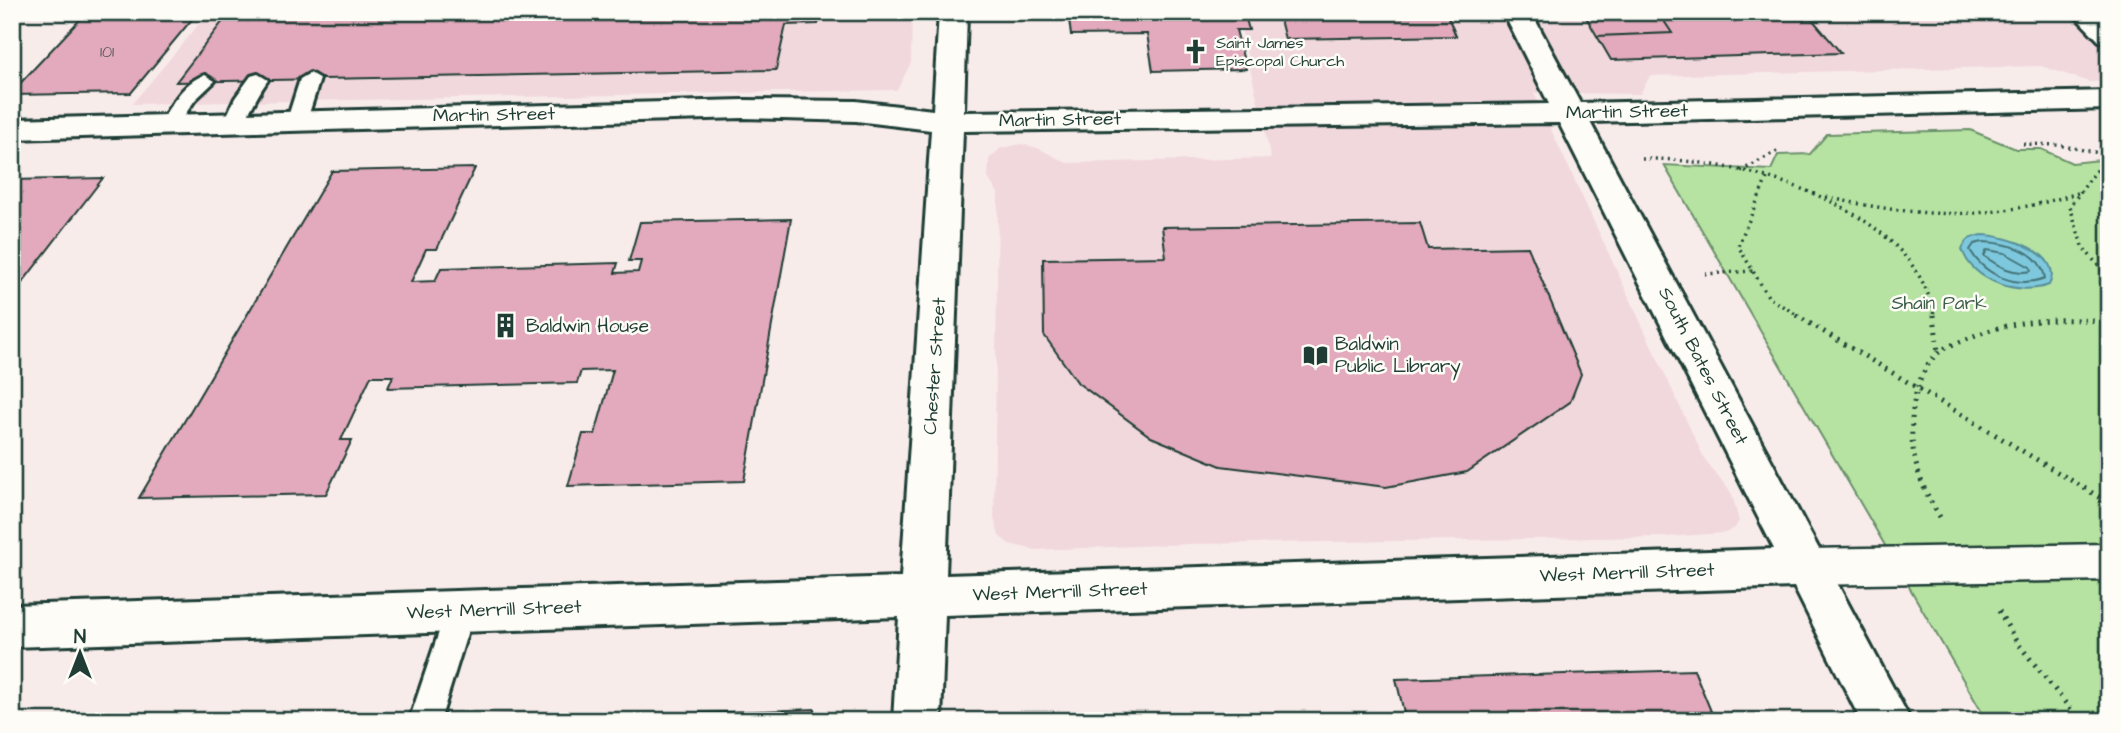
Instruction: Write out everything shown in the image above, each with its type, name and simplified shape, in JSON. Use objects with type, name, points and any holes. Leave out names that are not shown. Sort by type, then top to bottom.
[{"type":"street","name":"Chester Street","points":[[918,721],[922,597],[953,12]]},
{"type":"street","name":"South Bates Street","points":[[1517,12],[1886,721]]},
{"type":"street","points":[[2085,12],[2109,35]]},
{"type":"street","name":"Martin Street","points":[[12,130],[743,109],[866,111],[948,122],[1571,113],[2109,100]]},
{"type":"street","name":"West Merrill Street","points":[[12,626],[1806,567],[2109,562]]},
{"type":"lane","points":[[297,120],[310,79]]},
{"type":"lane","points":[[234,122],[245,98],[258,80]]},
{"type":"lane","points":[[168,125],[188,96],[205,81]]},
{"type":"lane","points":[[424,721],[460,611]]},
{"type":"path","points":[[1640,160],[1652,158],[1706,164],[1768,178],[1818,195],[1882,209],[1962,217],[2011,212],[2081,192]]},
{"type":"path","points":[[2109,165],[2099,170],[2070,206],[2074,232],[2085,254],[2109,279]]},
{"type":"path","points":[[2099,170],[2109,174]]},
{"type":"path","points":[[1768,178],[1738,246],[1769,298],[2109,503]]},
{"type":"path","points":[[1818,195],[1861,218],[1901,250],[1917,270],[1937,317],[1938,352],[1913,394],[1910,439],[1921,489],[1972,565],[2017,641],[2080,721]]},
{"type":"path","points":[[1938,352],[1980,331],[2005,324],[2045,319],[2109,322]]},
{"type":"shaded area","points":[[209,12],[912,12],[911,63],[897,90],[132,104]]},
{"type":"shaded area","points":[[1237,12],[2109,12],[2109,81],[2089,82],[2041,66],[1650,76],[1640,94],[1534,93],[1704,458],[1732,494],[1739,521],[1735,528],[1725,533],[1667,537],[1191,544],[1035,550],[1009,544],[999,536],[994,518],[998,193],[988,178],[989,159],[1001,148],[1022,144],[1038,148],[1067,163],[1271,158]]},
{"type":"green space","name":"Shain Park","points":[[1970,130],[2016,149],[2041,149],[2072,163],[2109,159],[2109,721],[1987,721],[1664,165],[1771,170],[1778,155],[1810,154],[1827,134]]},
{"type":"water","points":[[1982,235],[2017,242],[2041,255],[2049,264],[2052,274],[2049,285],[2024,289],[1998,284],[1986,278],[1967,260],[1962,249],[1969,239]]},
{"type":"building","points":[[87,12],[198,12],[131,93],[12,95],[12,92]]},
{"type":"building","points":[[230,12],[821,12],[818,24],[786,25],[776,70],[176,82]]},
{"type":"building","name":"Saint James Episcopal Church","points":[[1068,12],[1244,12],[1249,30],[1236,30],[1246,69],[1153,71],[1147,34],[1071,35]]},
{"type":"building","points":[[1278,12],[1446,12],[1456,36],[1285,39]]},
{"type":"building","points":[[1583,12],[1658,12],[1672,33],[1597,36]]},
{"type":"building","points":[[1658,12],[1789,12],[1795,19],[1812,19],[1841,53],[1611,60],[1597,36],[1672,33]]},
{"type":"building","name":"Baldwin House","points":[[475,168],[437,249],[426,249],[411,282],[435,281],[441,268],[618,263],[615,273],[638,272],[641,261],[629,261],[640,222],[791,219],[744,481],[568,486],[583,434],[595,434],[613,370],[581,371],[577,383],[388,388],[393,376],[371,376],[341,440],[352,440],[326,494],[139,498],[332,171]]},
{"type":"building","points":[[103,178],[12,296],[12,180]]},
{"type":"building","name":"Baldwin Public Library","points":[[1420,223],[1428,249],[1528,247],[1581,374],[1570,402],[1467,472],[1386,487],[1221,466],[1151,437],[1078,383],[1044,335],[1043,259],[1166,257],[1162,227]]},
{"type":"building","points":[[1694,670],[1715,721],[1406,721],[1396,679]]},
{"type":"building","points":[[815,709],[814,721],[671,721],[672,714]]},
{"type":"building","points":[[542,714],[540,721],[477,721],[479,716]]},
{"type":"place","name":"Saint James Episcopal Church","points":[[1196,52]]},
{"type":"place","name":"Baldwin House","points":[[506,326]]},
{"type":"place","name":"Baldwin Public Library","points":[[1315,355]]}]
